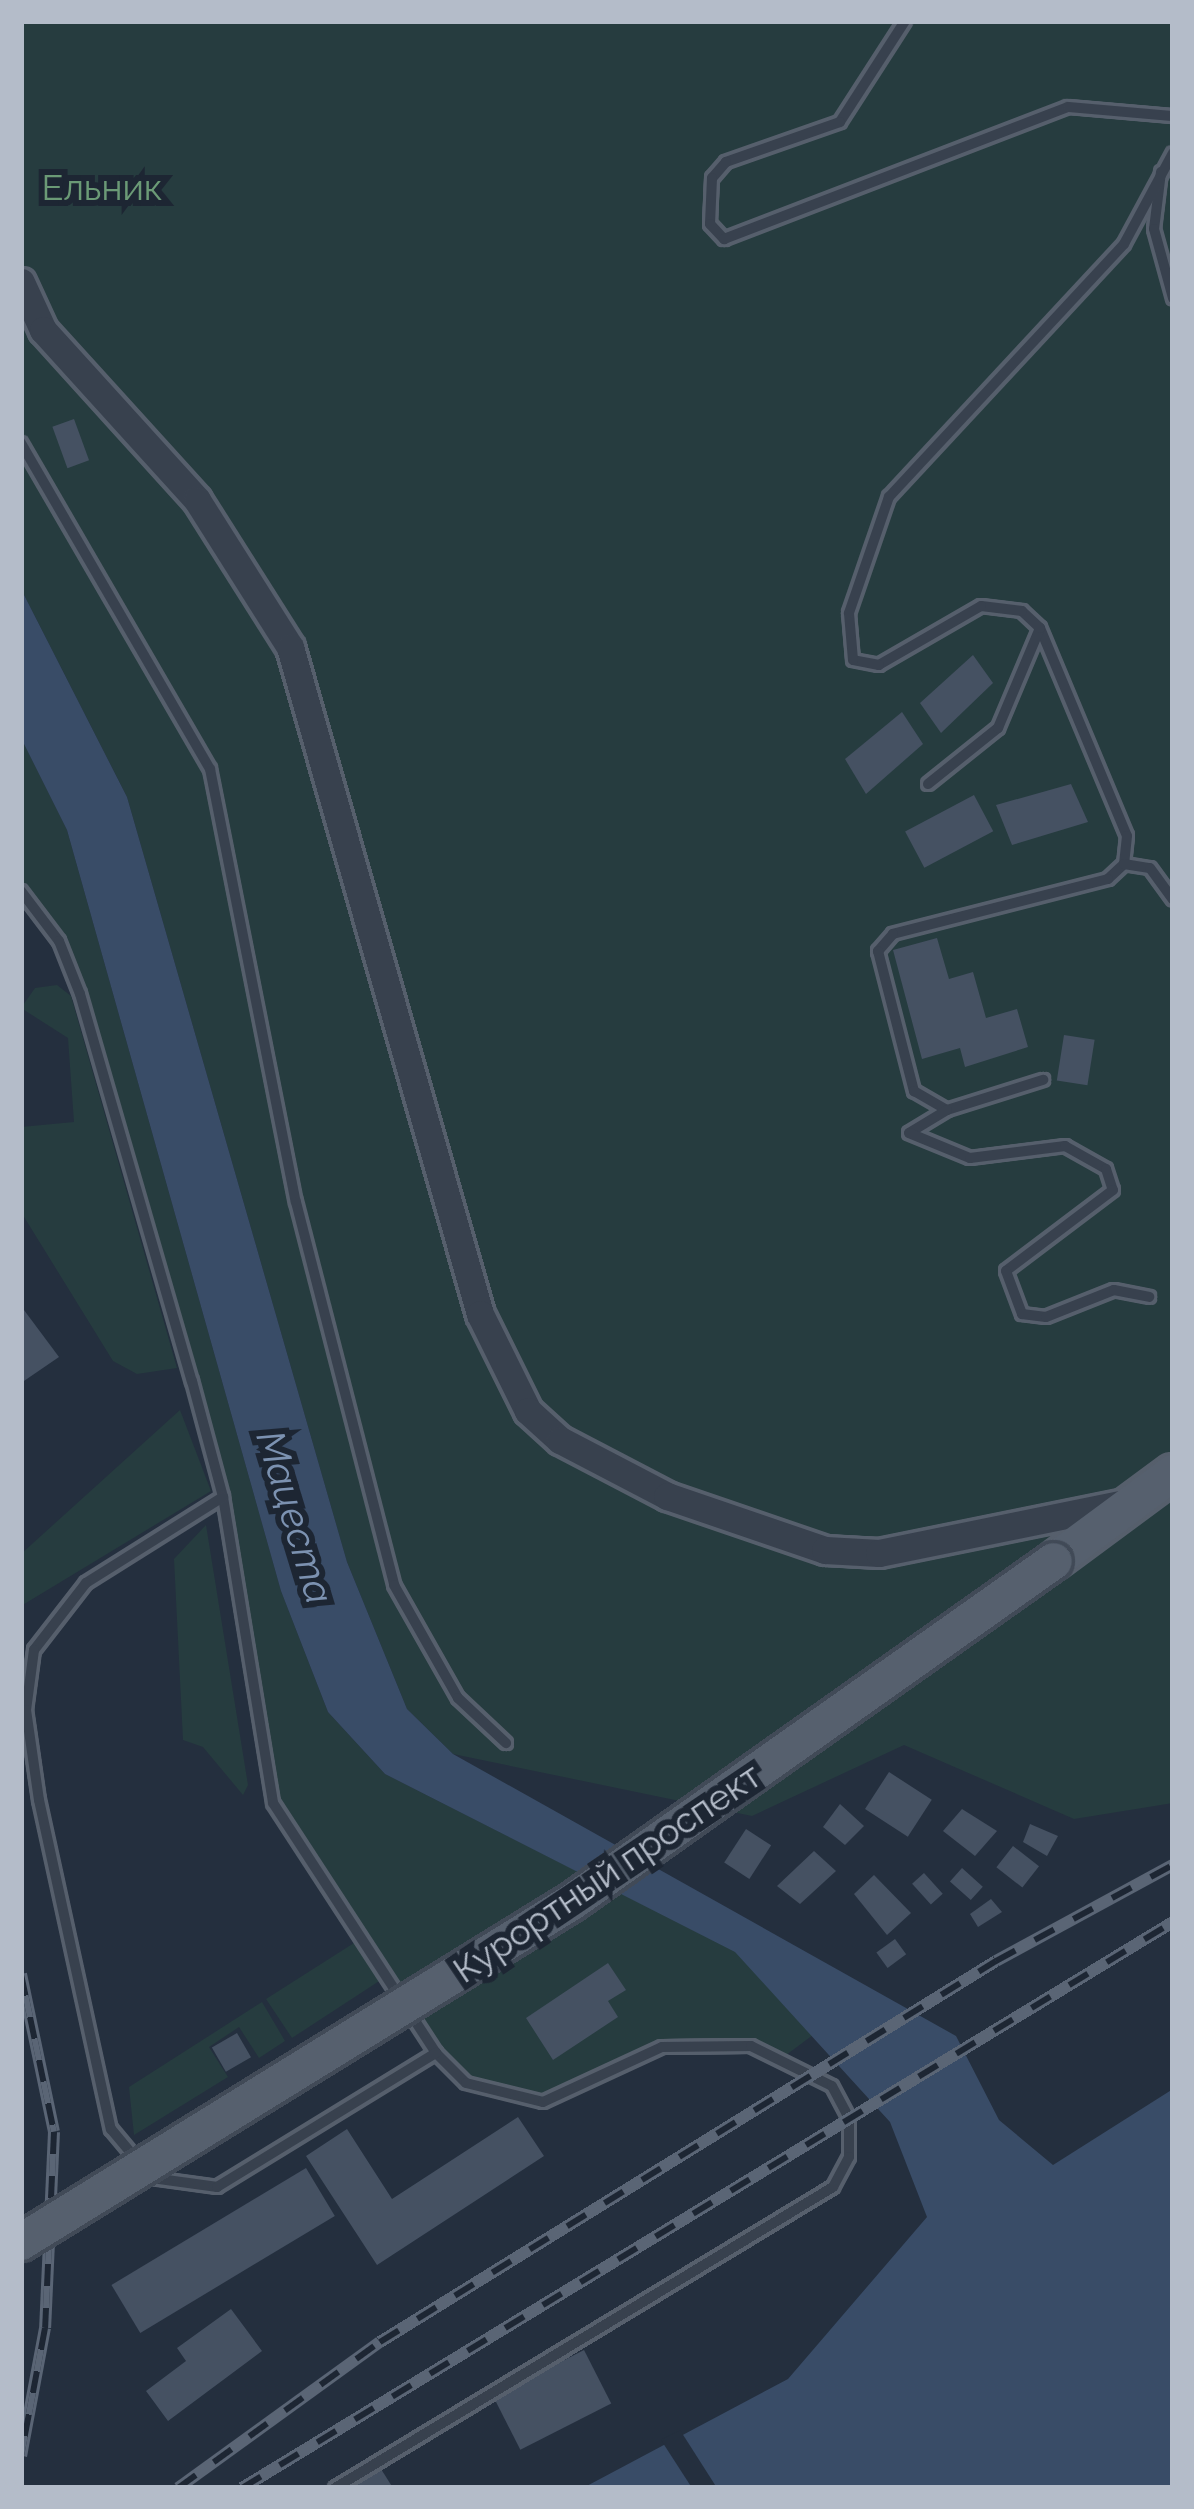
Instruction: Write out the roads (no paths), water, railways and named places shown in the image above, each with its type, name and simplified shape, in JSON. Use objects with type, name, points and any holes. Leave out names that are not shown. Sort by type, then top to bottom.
[{"type":"main road","name":"Курортный проспект","points":[[21,2242],[572,1902],[1173,1473]]},
{"type":"street","points":[[23,297],[197,500],[290,647],[480,1314],[528,1411],[560,1441],[667,1496],[825,1550],[879,1553],[1130,1502]]},
{"type":"lane","points":[[905,21],[840,122],[726,162],[712,178],[710,224],[724,239],[1068,107],[1173,116]]},
{"type":"lane","points":[[947,1110],[914,1091],[878,951],[893,934],[1108,879],[1124,864],[1127,836],[1040,628],[1022,611],[982,606],[879,665],[853,660],[846,641],[889,497],[1124,244],[1162,163],[1173,153]]},
{"type":"lane","points":[[1162,163],[1154,229],[1173,298]]},
{"type":"lane","points":[[21,443],[210,769],[296,1202],[394,1585],[458,1698],[506,1743]]},
{"type":"lane","points":[[928,784],[998,728],[1040,628]]},
{"type":"lane","points":[[1124,864],[1150,868],[1173,900]]},
{"type":"lane","points":[[21,891],[80,994],[223,1497],[273,1803],[436,2053],[466,2083],[543,2102],[662,2047],[751,2046],[832,2086],[849,2118],[849,2157],[833,2187],[537,2356],[335,2488]]},
{"type":"lane","points":[[1043,1080],[947,1110],[909,1133],[970,1158],[1065,1146],[1106,1169],[1113,1190],[1006,1271],[1022,1313],[1046,1317],[1114,1290],[1149,1297]]},
{"type":"lane","points":[[223,1497],[86,1583],[34,1650],[26,1710],[45,1825],[111,2128],[152,2178],[217,2187],[436,2053]]},
{"type":"water","name":"Мацеста","points":[[21,589],[127,797],[347,1562],[407,1709],[453,1754],[956,2036],[999,2120],[1053,2165],[1173,2089],[1173,2488],[583,2488],[788,2379],[927,2217],[890,2122],[735,1952],[385,1774],[328,1712],[281,1591],[67,830],[21,738]]},
{"type":"railway","points":[[178,2488],[380,2342],[996,1961],[1173,1865]]},
{"type":"railway","points":[[242,2488],[1173,1922]]},
{"type":"railway","points":[[21,1974],[54,2132],[45,2328],[21,2456]]},
{"type":"park label","name":"Ельник","points":[[102,188]]}]
